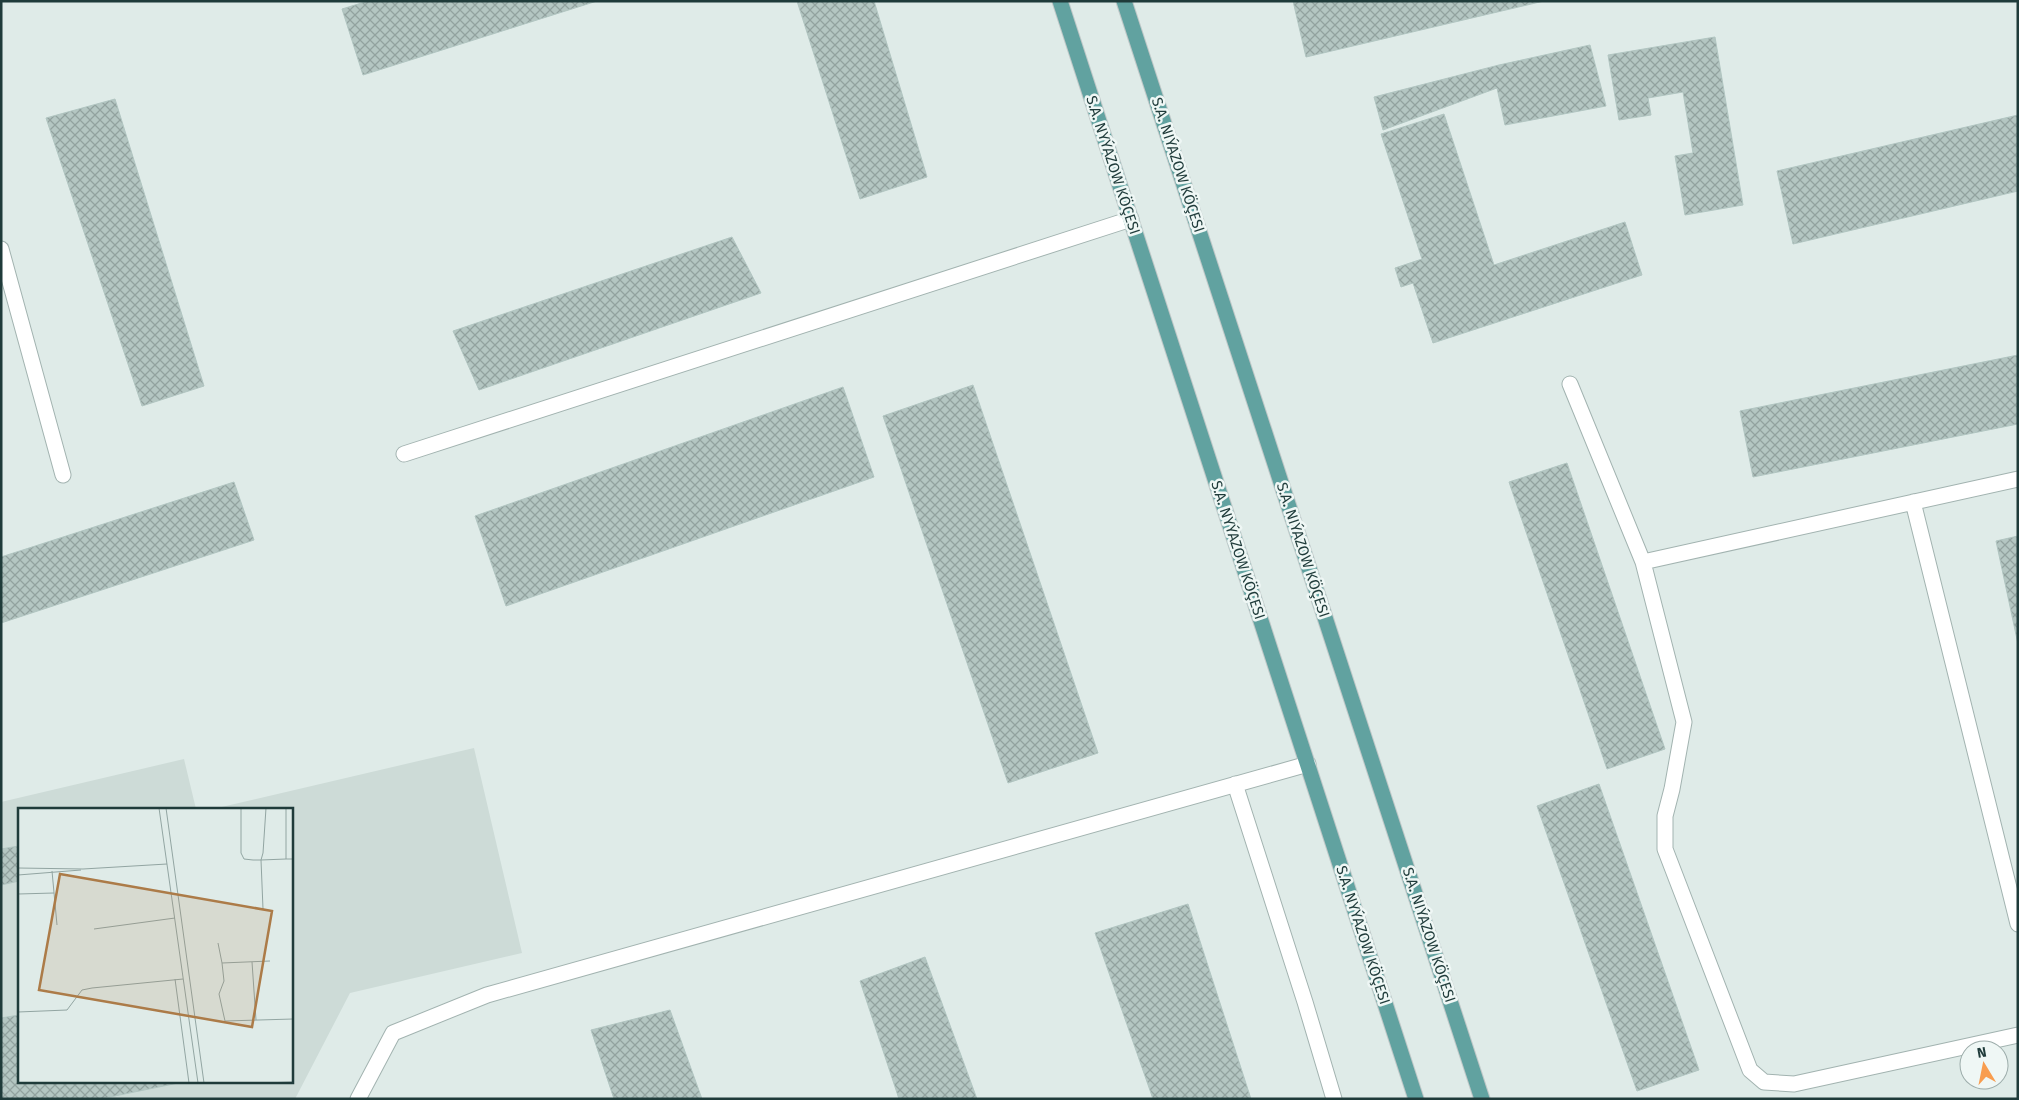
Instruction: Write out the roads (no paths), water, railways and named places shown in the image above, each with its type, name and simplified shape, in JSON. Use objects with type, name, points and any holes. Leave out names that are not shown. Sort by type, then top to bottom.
[{"type":"main road","name":"S.A. NYÝAZOW KÖÇESI","points":[[1060,1],[1416,1099]]},
{"type":"main road","name":"S.A. NIÝAZOW KÖÇESI","points":[[1124,1],[1482,1099]]},
{"type":"lane","points":[[404,454],[1131,218]]},
{"type":"lane","points":[[1,250],[63,475]]},
{"type":"lane","points":[[1570,384],[1643,562],[1684,722],[1672,789],[1664,816],[1665,850],[1750,1070],[1764,1082],[1794,1084],[2018,1035]]},
{"type":"lane","points":[[1643,562],[2018,479]]},
{"type":"lane","points":[[1913,502],[2018,924]]},
{"type":"lane","points":[[358,1099],[393,1033],[487,995],[1308,764]]},
{"type":"lane","points":[[1235,784],[1334,1099]]}]
